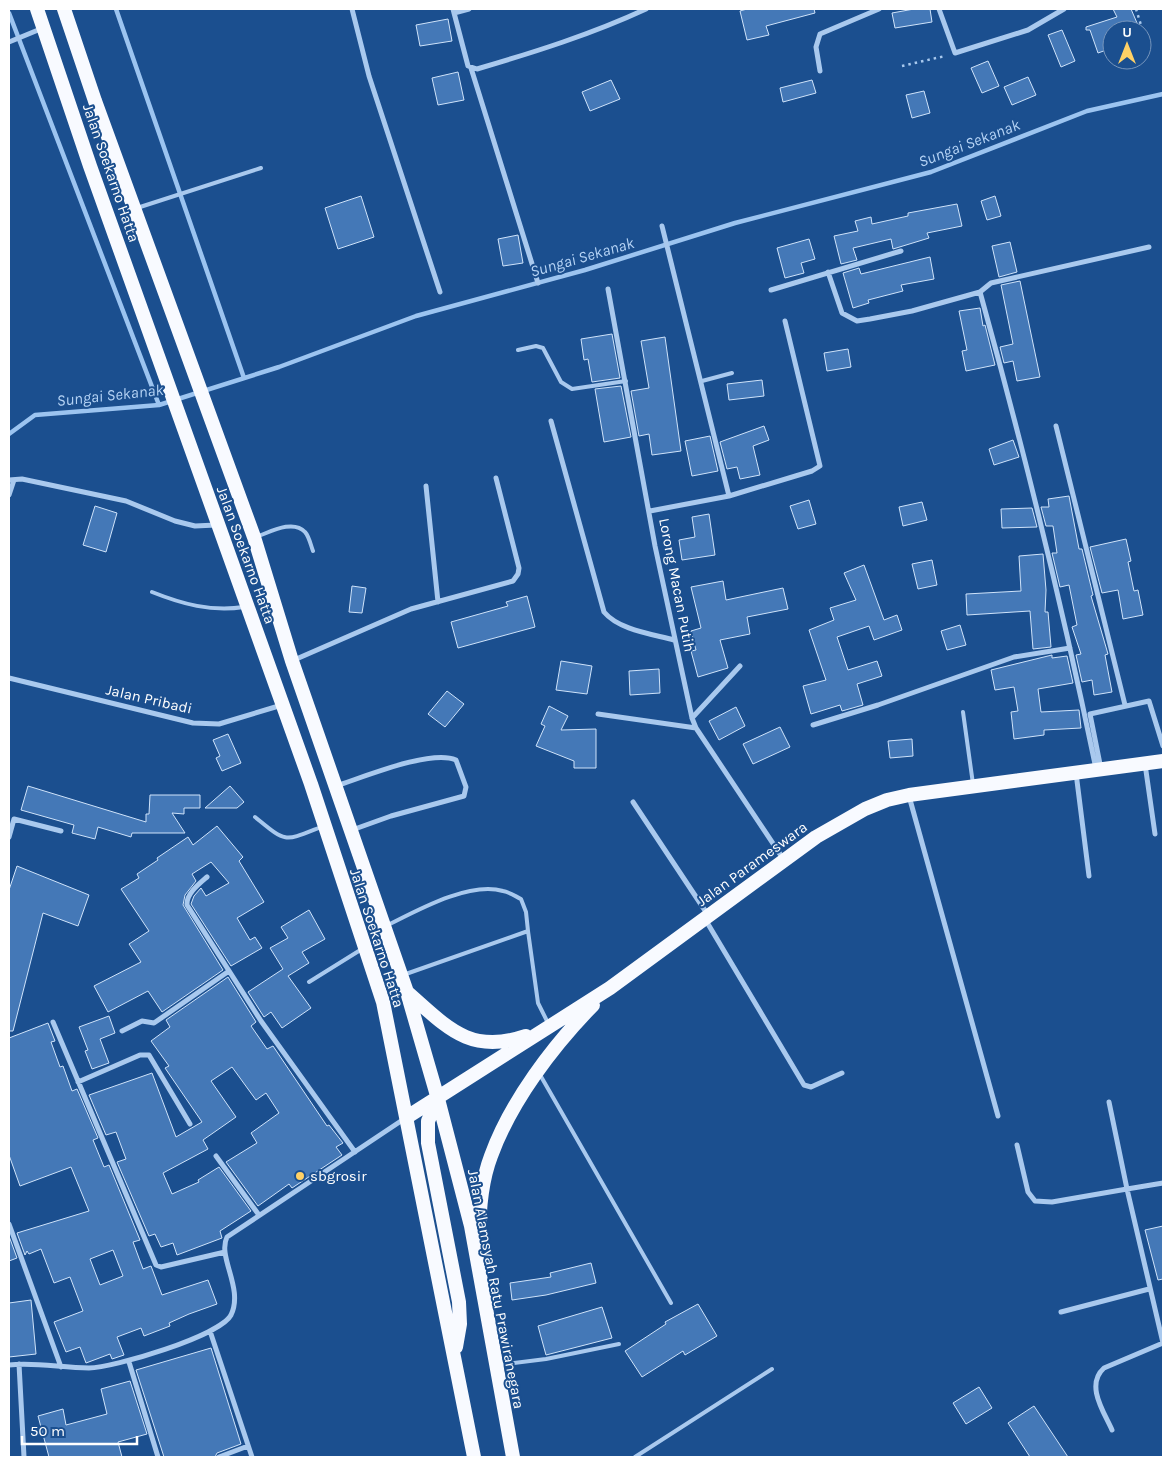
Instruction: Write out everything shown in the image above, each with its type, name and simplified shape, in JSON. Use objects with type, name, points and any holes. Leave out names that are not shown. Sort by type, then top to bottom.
[{"type":"highway","name":"Jalan Soekarno Hatta","points":[[37,9],[248,607],[383,1002],[407,1117]]},
{"type":"highway","name":"Jalan Soekarno Hatta","points":[[64,9],[196,382],[254,537],[292,660],[407,992],[438,1099]]},
{"type":"highway","name":"Jalan Parameswara","points":[[407,1117],[610,988],[816,837],[865,809],[887,800],[909,795],[1163,761]]},
{"type":"highway","points":[[478,1266],[480,1206],[490,1156],[524,1090],[568,1031],[610,988]]},
{"type":"highway","points":[[407,992],[444,1025],[474,1040],[490,1043],[507,1042],[550,1026]]},
{"type":"highway","points":[[438,1099],[428,1122],[428,1143],[435,1190],[459,1302],[460,1324],[454,1357]]},
{"type":"highway","name":"Jalan Alamsyah Ratu Prawiranegara","points":[[438,1099],[471,1226],[513,1457]]},
{"type":"highway","points":[[407,1117],[474,1457]]},
{"type":"street","points":[[352,9],[369,76],[440,292]]},
{"type":"street","points":[[469,9],[454,11],[468,66],[471,68],[538,283]]},
{"type":"street","points":[[471,68],[477,69],[546,48],[612,25],[646,9]]},
{"type":"street","points":[[820,71],[816,47],[820,34],[879,9]]},
{"type":"street","points":[[939,9],[955,53],[990,44],[1028,30],[1064,9]]},
{"type":"street","points":[[9,42],[44,27]]},
{"type":"street","points":[[663,229],[729,496]]},
{"type":"street","points":[[828,272],[842,313],[857,321],[912,311],[980,292],[991,283],[1149,247]]},
{"type":"street","points":[[771,290],[901,251]]},
{"type":"street","name":"Lorong Macan Putih","points":[[608,289],[674,640],[692,718],[696,728],[784,861]]},
{"type":"street","points":[[980,292],[1016,421],[1099,769]]},
{"type":"street","points":[[650,511],[729,496],[812,471],[820,466],[785,321]]},
{"type":"street","points":[[551,421],[604,612],[610,619],[622,625],[674,640]]},
{"type":"street","points":[[1056,426],[1125,705]]},
{"type":"street","points":[[292,660],[411,609],[513,581],[518,574],[519,568],[496,478]]},
{"type":"street","points":[[9,495],[11,480],[22,479],[126,501],[175,522],[195,526],[219,525]]},
{"type":"street","points":[[426,486],[438,602]]},
{"type":"street","points":[[813,725],[878,705],[1014,657],[1070,648]]},
{"type":"street","points":[[692,718],[740,666]]},
{"type":"street","name":"Jalan Pribadi","points":[[9,678],[192,723],[219,724],[282,705]]},
{"type":"street","points":[[1099,769],[1090,714],[1149,700],[1163,746]]},
{"type":"street","points":[[598,714],[696,728]]},
{"type":"street","points":[[336,786],[431,756],[449,757],[456,760],[466,787],[464,796],[391,816],[351,830]]},
{"type":"street","points":[[1145,763],[1155,834]]},
{"type":"street","points":[[1076,772],[1089,876]]},
{"type":"street","points":[[909,795],[998,1116]]},
{"type":"street","points":[[633,802],[707,917],[804,1085],[811,1086],[842,1073]]},
{"type":"street","points":[[9,837],[14,819],[61,831]]},
{"type":"street","points":[[207,877],[196,888],[187,903],[261,1021],[355,1152]]},
{"type":"street","points":[[122,1031],[142,1021],[154,1023],[229,971]]},
{"type":"street","points":[[53,1022],[156,1265],[161,1267],[225,1252]]},
{"type":"street","points":[[78,1082],[140,1055],[149,1055],[190,1124]]},
{"type":"street","points":[[1109,1102],[1149,1288],[1163,1343],[1104,1368],[1098,1374],[1096,1381],[1097,1397],[1112,1430]]},
{"type":"street","points":[[9,1365],[91,1368],[129,1362],[210,1331],[230,1317],[235,1304],[224,1244],[227,1237],[407,1117]]},
{"type":"street","points":[[1017,1145],[1028,1192],[1035,1201],[1052,1202],[1163,1183]]},
{"type":"street","points":[[216,1156],[259,1215]]},
{"type":"street","points":[[9,1224],[61,1367]]},
{"type":"street","points":[[1061,1312],[1149,1288]]},
{"type":"street","points":[[210,1331],[252,1457]]},
{"type":"street","points":[[129,1362],[158,1457]]},
{"type":"street","points":[[19,1364],[24,1457]]},
{"type":"street","points":[[219,1457],[248,1446]]},
{"type":"lane","points":[[135,208],[261,168]]},
{"type":"lane","points":[[518,350],[536,346],[543,348],[560,382],[572,389],[626,381]]},
{"type":"lane","points":[[702,382],[732,373]]},
{"type":"lane","points":[[254,537],[288,526],[296,527],[306,533],[313,551]]},
{"type":"lane","points":[[152,592],[178,602],[207,608],[248,607]]},
{"type":"lane","points":[[963,712],[973,786]]},
{"type":"lane","points":[[255,817],[280,838],[293,838],[324,826]]},
{"type":"lane","points":[[384,927],[461,893],[502,890],[520,899],[526,912],[538,1003],[550,1026]]},
{"type":"lane","points":[[401,975],[528,931]]},
{"type":"lane","points":[[309,982],[364,947]]},
{"type":"lane","points":[[538,1072],[671,1303]]},
{"type":"lane","points":[[496,1365],[546,1359],[618,1344]]},
{"type":"lane","points":[[635,1457],[772,1369]]},
{"type":"path","points":[[902,66],[955,53]]},
{"type":"building","points":[[747,9],[814,9],[815,13],[766,26],[769,35],[747,40],[740,11]]},
{"type":"building","points":[[914,9],[930,9],[932,22],[895,28],[892,13]]},
{"type":"building","points":[[1113,9],[1131,9],[1136,20],[1108,20],[1117,17]]},
{"type":"building","points":[[448,19],[452,41],[420,46],[416,25]]},
{"type":"building","points":[[1102,22],[1102,52],[1098,53],[1090,30],[1086,30],[1086,27]]},
{"type":"building","points":[[1062,30],[1075,61],[1061,67],[1048,35]]},
{"type":"building","points":[[988,61],[999,86],[982,93],[971,68]]},
{"type":"building","points":[[458,72],[464,100],[438,105],[432,78]]},
{"type":"building","points":[[1028,77],[1036,95],[1012,105],[1004,87]]},
{"type":"building","points":[[611,80],[620,99],[590,111],[582,92]]},
{"type":"building","points":[[812,80],[816,93],[783,102],[780,88]]},
{"type":"building","points":[[924,91],[930,113],[912,118],[906,95]]},
{"type":"building","points":[[361,196],[374,237],[338,249],[325,208]]},
{"type":"building","points":[[995,196],[1001,216],[987,220],[981,201]]},
{"type":"building","points":[[957,204],[962,226],[927,233],[929,238],[893,249],[891,239],[853,248],[857,260],[841,264],[834,236],[858,231],[855,221],[871,217],[872,224],[908,216],[908,213]]},
{"type":"building","points":[[518,235],[523,263],[503,266],[498,239]]},
{"type":"building","points":[[809,239],[815,259],[801,263],[804,273],[785,278],[777,248]]},
{"type":"building","points":[[1010,242],[1017,272],[999,277],[992,246]]},
{"type":"building","points":[[930,257],[934,279],[901,285],[903,291],[868,300],[869,303],[853,308],[843,273],[859,268],[861,274]]},
{"type":"building","points":[[1020,281],[1040,377],[1017,381],[1013,361],[1004,363],[1000,347],[1013,344],[1001,285]]},
{"type":"building","points":[[980,308],[983,326],[985,325],[995,365],[966,371],[962,351],[967,350],[959,311]]},
{"type":"building","points":[[612,334],[620,378],[592,382],[588,359],[584,360],[581,339]]},
{"type":"building","points":[[665,337],[681,451],[652,455],[649,434],[639,436],[631,391],[649,388],[641,341]]},
{"type":"building","points":[[848,349],[851,367],[827,371],[824,353]]},
{"type":"building","points":[[762,380],[764,396],[729,400],[727,384]]},
{"type":"building","points":[[621,386],[631,437],[604,442],[595,389]]},
{"type":"building","points":[[764,426],[769,440],[753,446],[760,475],[740,479],[737,467],[727,469],[720,442]]},
{"type":"building","points":[[710,436],[718,471],[692,476],[685,441]]},
{"type":"building","points":[[1013,440],[1019,457],[994,465],[989,449]]},
{"type":"building","points":[[1069,496],[1079,549],[1082,549],[1093,595],[1091,596],[1108,654],[1105,655],[1112,692],[1094,695],[1092,680],[1082,682],[1076,655],[1081,654],[1072,627],[1077,625],[1069,585],[1060,587],[1052,553],[1057,553],[1053,526],[1046,526],[1041,507],[1049,507],[1048,499]]},
{"type":"building","points":[[809,500],[816,524],[798,529],[790,506]]},
{"type":"building","points":[[922,502],[927,520],[903,526],[899,507]]},
{"type":"building","points":[[95,506],[117,513],[106,552],[83,545]]},
{"type":"building","points":[[1032,508],[1037,527],[1002,528],[1001,509]]},
{"type":"building","points":[[709,514],[715,555],[682,560],[679,540],[695,537],[692,517]]},
{"type":"building","points":[[1126,539],[1131,561],[1128,562],[1134,591],[1138,590],[1143,615],[1123,619],[1118,590],[1102,593],[1090,547]]},
{"type":"building","points":[[1043,554],[1046,590],[1045,612],[1048,612],[1051,647],[1033,649],[1030,611],[967,615],[966,594],[1021,591],[1019,556]]},
{"type":"building","points":[[932,560],[937,585],[918,589],[912,564]]},
{"type":"building","points":[[864,565],[884,620],[897,615],[902,630],[874,640],[869,626],[837,637],[848,670],[877,661],[882,676],[857,684],[863,705],[842,711],[840,705],[811,714],[803,686],[826,680],[809,630],[834,620],[830,608],[856,600],[844,573]]},
{"type":"building","points":[[723,581],[726,600],[783,588],[788,609],[747,617],[750,634],[720,640],[728,668],[698,677],[691,651],[696,650],[691,631],[701,628],[691,587]]},
{"type":"building","points":[[352,586],[366,588],[362,613],[349,612]]},
{"type":"building","points":[[527,596],[535,627],[458,648],[451,622],[508,606],[506,602]]},
{"type":"building","points":[[960,625],[966,645],[947,650],[941,631]]},
{"type":"building","points":[[1052,655],[1052,658],[1067,656],[1073,683],[1038,689],[1041,712],[1079,710],[1081,728],[1044,730],[1044,735],[1014,739],[1011,712],[1018,711],[1014,687],[995,690],[991,670]]},
{"type":"building","points":[[561,661],[592,666],[587,694],[556,690]]},
{"type":"building","points":[[659,669],[660,693],[630,695],[629,671]]},
{"type":"building","points":[[447,691],[464,704],[445,727],[428,714]]},
{"type":"building","points":[[549,706],[568,716],[561,730],[596,729],[596,768],[574,768],[574,761],[536,746],[545,726],[541,724]]},
{"type":"building","points":[[736,707],[745,726],[719,740],[709,721]]},
{"type":"building","points":[[780,727],[790,747],[753,764],[743,744]]},
{"type":"building","points":[[228,734],[241,763],[222,771],[216,758],[220,756],[213,740]]},
{"type":"building","points":[[912,739],[913,756],[890,758],[888,741]]},
{"type":"building","points":[[28,786],[146,822],[146,814],[149,814],[150,795],[200,795],[200,808],[184,808],[184,814],[172,813],[185,833],[132,833],[131,837],[98,827],[95,839],[72,833],[74,825],[21,810]]},
{"type":"building","points":[[230,786],[244,802],[237,808],[205,808]]},
{"type":"building","points":[[217,826],[243,857],[239,861],[264,902],[237,918],[250,940],[255,937],[262,948],[231,966],[191,904],[194,896],[201,888],[206,896],[229,883],[211,862],[192,874],[196,881],[185,895],[183,905],[223,970],[162,1012],[148,991],[108,1012],[94,986],[141,962],[129,944],[149,931],[121,889],[139,878],[137,874],[158,860],[157,858],[188,837],[193,845]]},
{"type":"building","points":[[17,866],[89,895],[78,926],[43,913],[13,1031],[9,1031],[9,890]]},
{"type":"building","points":[[309,910],[325,939],[302,952],[309,963],[288,976],[311,1008],[282,1028],[271,1012],[264,1017],[248,992],[283,969],[270,948],[288,938],[281,927]]},
{"type":"building","points":[[228,977],[256,1022],[251,1026],[267,1049],[273,1046],[327,1126],[329,1125],[343,1143],[336,1147],[342,1155],[292,1188],[289,1184],[258,1206],[226,1162],[257,1143],[251,1133],[279,1113],[266,1093],[256,1100],[232,1067],[211,1081],[236,1117],[203,1140],[208,1149],[163,1173],[172,1194],[199,1182],[198,1180],[219,1167],[251,1211],[220,1231],[222,1238],[177,1255],[173,1243],[161,1247],[155,1234],[149,1236],[117,1162],[126,1159],[116,1132],[106,1135],[89,1095],[152,1073],[176,1137],[202,1122],[165,1068],[169,1066],[151,1041],[170,1027],[166,1020]]},
{"type":"building","points":[[109,1016],[115,1033],[100,1039],[109,1063],[92,1069],[85,1051],[88,1050],[79,1027]]},
{"type":"building","points":[[48,1023],[55,1041],[51,1042],[60,1067],[63,1066],[72,1091],[77,1089],[98,1138],[93,1140],[104,1167],[109,1165],[140,1240],[133,1242],[143,1269],[151,1266],[162,1295],[208,1280],[217,1304],[189,1314],[169,1323],[170,1326],[144,1336],[141,1328],[117,1337],[124,1355],[112,1359],[110,1354],[86,1363],[80,1347],[66,1352],[54,1322],[83,1311],[70,1277],[54,1283],[41,1249],[29,1254],[27,1251],[25,1255],[17,1233],[89,1211],[71,1167],[20,1186],[9,1155],[9,1038]],"holes":[[[113,1250],[123,1276],[100,1285],[90,1259]]]},
{"type":"building","points":[[1163,1226],[1163,1279],[1158,1280],[1145,1230]]},
{"type":"building","points":[[9,1236],[17,1258],[9,1261]]},
{"type":"building","points":[[591,1263],[596,1283],[546,1295],[512,1300],[510,1283],[551,1277],[550,1273]]},
{"type":"building","points":[[31,1300],[36,1354],[9,1357],[9,1303]]},
{"type":"building","points":[[698,1304],[717,1336],[685,1355],[683,1351],[642,1377],[625,1351],[666,1324],[665,1322]]},
{"type":"building","points":[[602,1307],[612,1338],[546,1355],[538,1326]]},
{"type":"building","points":[[211,1348],[241,1444],[217,1453],[215,1457],[164,1457],[136,1370]]},
{"type":"building","points":[[130,1381],[147,1434],[118,1442],[122,1457],[49,1457],[38,1416],[63,1409],[66,1425],[107,1414],[101,1389]]},
{"type":"building","points":[[979,1387],[992,1408],[966,1424],[953,1403]]},
{"type":"building","points":[[1034,1406],[1068,1457],[1030,1457],[1008,1423]]},
{"type":"waterway","points":[[116,9],[244,378]]},
{"type":"waterway","points":[[9,13],[159,405]]},
{"type":"waterway","name":"Sungai Sekanak","points":[[9,434],[35,415],[159,405],[279,367],[416,316],[585,270],[735,223],[931,172],[1087,111],[1163,94]]},
{"type":"place","name":"sbgrosir","points":[[300,1176]]}]
